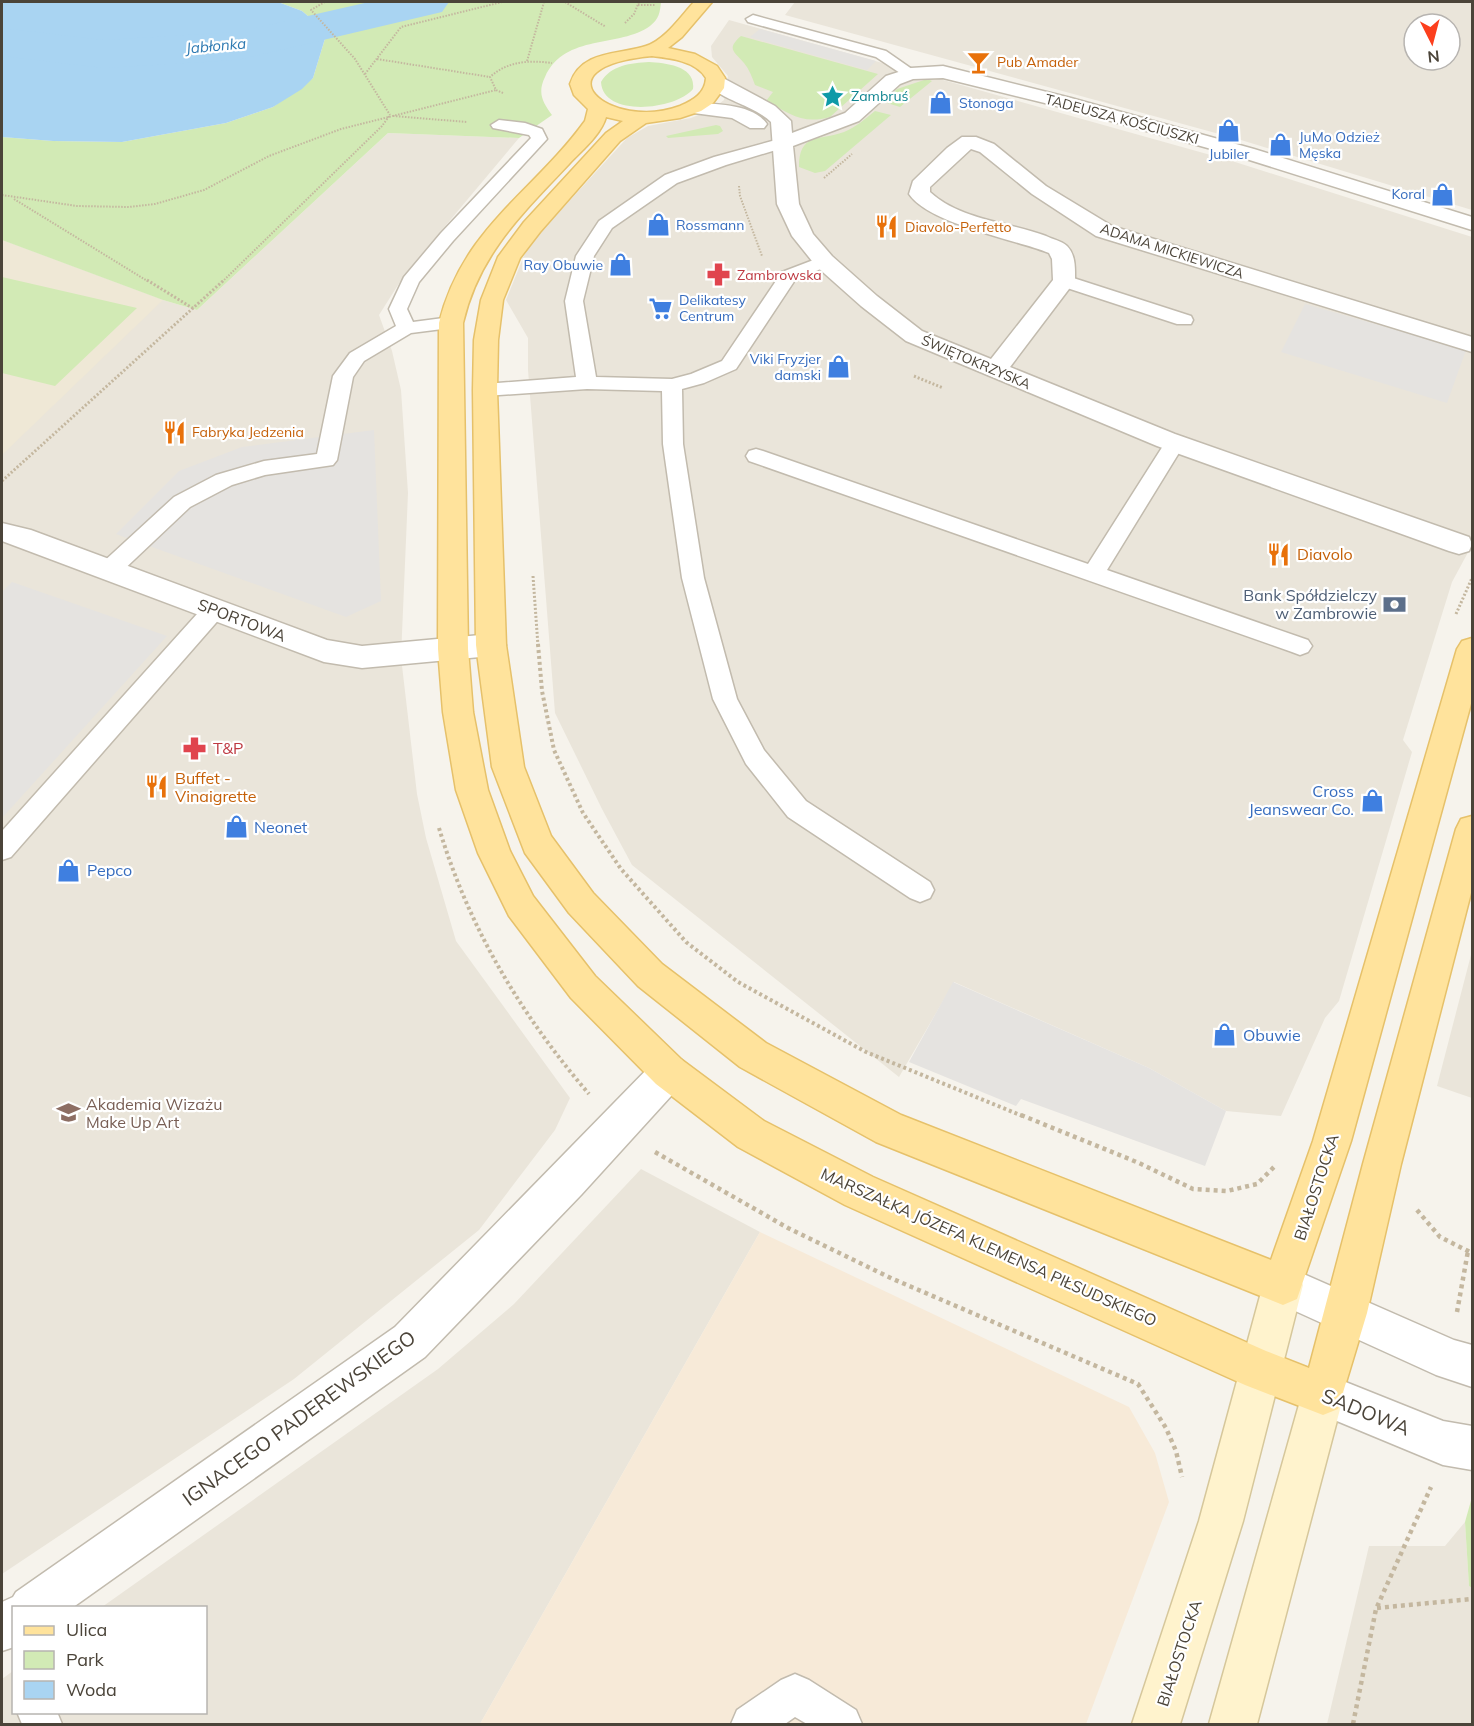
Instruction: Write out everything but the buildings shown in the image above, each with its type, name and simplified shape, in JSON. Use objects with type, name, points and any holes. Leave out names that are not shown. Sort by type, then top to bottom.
[{"type":"main road","points":[[698,44],[618,55],[592,67],[580,83],[581,92],[587,100],[610,112],[642,117],[678,113],[705,101],[713,92],[716,82],[712,72],[703,64],[698,44],[707,20],[703,2]]},
{"type":"main road","points":[[652,51],[676,33],[703,2]]},
{"type":"main road","name":"MARSZAŁKA JÓZEFA KLEMENSA PIŁSUDSKIEGO","points":[[598,107],[595,120],[587,132],[496,230],[474,262],[457,298],[451,323],[453,649],[458,712],[472,790],[499,864],[521,906],[583,987],[669,1072],[751,1134],[859,1191],[1260,1370]]},
{"type":"main road","points":[[642,117],[613,137],[532,227],[509,257],[492,300],[486,340],[485,390],[491,645],[508,766],[537,843],[581,903],[650,975],[753,1055],[889,1129],[1283,1285]]},
{"type":"main road","name":"BIAŁOSTOCKA","points":[[1156,1725],[1221,1521],[1283,1285],[1332,1141],[1473,649]]},
{"type":"main road","points":[[1233,1725],[1346,1313],[1382,1164],[1473,829]]},
{"type":"main road","name":"SADOWA","points":[[1260,1370],[1323,1395]]},
{"type":"street","name":"TADEUSZA KOŚCIUSZKI","points":[[783,143],[852,117],[885,85],[910,74],[943,72],[1064,102],[1247,153],[1473,224]]},
{"type":"street","name":"ŚWIĘTOKRZYSKA","points":[[716,82],[733,94],[776,115],[781,121],[788,204],[803,236],[824,261],[869,301],[914,336],[1171,442],[1459,544]]},
{"type":"street","points":[[693,108],[736,113],[748,118],[783,143]]},
{"type":"street","name":"ADAMA MICKIEWICZA","points":[[1064,281],[1063,258],[1058,249],[1033,239],[965,219],[929,202],[920,194],[920,185],[954,152],[969,141],[987,148],[1039,190],[1104,231],[1473,345]]},
{"type":"street","points":[[995,370],[1064,281]]},
{"type":"street","name":"SPORTOWA","points":[[2,532],[21,537],[324,651],[362,657],[491,645]]},
{"type":"street","name":"IGNACEGO PADEREWSKIEGO","points":[[42,1606],[410,1342],[567,1181],[669,1072]]},
{"type":"street","points":[[1283,1285],[1451,1360],[1473,1366]]},
{"type":"street","name":"SADOWA","points":[[1323,1395],[1443,1443],[1473,1448]]},
{"type":"lane","points":[[753,19],[881,54],[910,74]]},
{"type":"lane","points":[[406,328],[398,309],[410,281],[447,237],[539,140],[536,132],[499,125]]},
{"type":"lane","points":[[587,383],[574,301],[585,256],[605,225],[671,179],[720,161],[783,143]]},
{"type":"lane","points":[[485,390],[587,383],[672,385],[697,379],[729,365],[788,276],[824,261]]},
{"type":"lane","points":[[1064,281],[1184,320]]},
{"type":"lane","points":[[109,570],[182,502],[224,480],[264,468],[326,460],[343,376],[357,357],[406,328],[451,323]]},
{"type":"lane","points":[[672,385],[673,444],[693,578],[725,699],[755,757],[797,809],[920,891]]},
{"type":"lane","points":[[1093,574],[1171,442]]},
{"type":"lane","points":[[756,456],[1300,646]]},
{"type":"lane","points":[[2,849],[214,610]]},
{"type":"lane","points":[[751,1725],[795,1694],[842,1725]]},
{"type":"path","points":[[325,2],[311,10],[335,34],[378,91],[390,115]]},
{"type":"path","points":[[365,74],[401,27],[502,2]]},
{"type":"path","points":[[528,61],[544,2]]},
{"type":"path","points":[[565,2],[609,29]]},
{"type":"path","points":[[622,25],[634,14],[639,2]]},
{"type":"path","points":[[377,59],[490,77],[503,67],[537,61]]},
{"type":"path","points":[[490,77],[496,90],[508,95]]},
{"type":"path","points":[[2,195],[58,206],[135,206],[175,201],[205,190],[282,149],[358,123],[496,90]]},
{"type":"path","points":[[390,115],[499,125]]},
{"type":"path","points":[[2,481],[194,309],[382,126],[390,115]]},
{"type":"path","points":[[10,197],[194,309]]},
{"type":"path","points":[[532,572],[542,691],[554,750],[583,813],[621,869],[686,942],[738,982],[866,1052],[1139,1163],[1193,1190],[1227,1191],[1257,1184],[1277,1164]]},
{"type":"path","points":[[1456,1316],[1467,1251]]},
{"type":"path","points":[[1353,1725],[1376,1609],[1436,1475]]},
{"type":"path","points":[[1376,1609],[1473,1599]]},
{"type":"shaded area","points":[[795,2],[1472,2],[1472,210],[1241,140],[785,15]]},
{"type":"shaded area","points":[[729,20],[1232,161],[1472,237],[1472,545],[1452,582],[1403,740],[1412,752],[1339,1001],[1325,1018],[1281,1116],[1226,1111],[1149,1068],[954,982],[899,1077],[632,865],[602,809],[555,713],[528,370],[528,338],[506,300],[528,246],[627,138],[648,126],[691,118],[711,110],[724,100],[728,76],[712,57],[711,46]]},
{"type":"shaded area","points":[[760,29],[876,61],[867,70],[750,37]]},
{"type":"shaded area","points":[[388,133],[519,138],[405,274],[379,315],[392,351],[401,390],[408,493],[401,657],[417,794],[426,838],[456,941],[570,1098],[555,1130],[479,1230],[294,1379],[2,1574],[2,240],[163,300],[197,310]]},
{"type":"shaded area","points":[[2,240],[163,300],[2,455]]},
{"type":"shaded area","points":[[1305,304],[1466,350],[1447,403],[1281,352]]},
{"type":"shaded area","points":[[374,430],[381,601],[346,617],[116,534],[179,471],[242,447]]},
{"type":"shaded area","points":[[12,582],[167,636],[2,818],[2,592]]},
{"type":"shaded area","points":[[1472,951],[1472,1098],[1437,1086]]},
{"type":"shaded area","points":[[953,982],[1149,1068],[1226,1111],[1205,1166],[1021,1099],[1016,1106],[909,1062]]},
{"type":"shaded area","points":[[641,1169],[760,1232],[480,1724],[2,1724],[2,1679],[12,1672],[12,1714],[207,1714],[207,1606],[103,1606],[438,1369],[514,1304]]},
{"type":"shaded area","points":[[760,1232],[1129,1407],[1155,1453],[1169,1502],[1086,1724],[480,1724]]},
{"type":"shaded area","points":[[1465,1522],[1469,1586],[1472,1588],[1472,1724],[1327,1724],[1369,1546],[1445,1546]]},
{"type":"green space","points":[[278,2],[661,2],[659,15],[655,21],[638,33],[579,47],[554,63],[541,88],[544,102],[552,115],[519,138],[388,133],[197,310],[163,300],[2,240],[2,137],[53,141],[122,142],[226,123],[273,107],[313,78],[327,32],[302,11]]},
{"type":"green space","points":[[741,36],[878,74],[830,117],[804,119],[766,101],[773,92],[755,85],[744,63],[733,50],[734,44]]},
{"type":"green space","points":[[649,62],[671,65],[685,71],[693,81],[693,89],[672,102],[641,107],[627,106],[614,101],[605,93],[601,82],[610,72],[629,64]]},
{"type":"green space","points":[[927,79],[932,81],[900,107],[884,102],[897,89]]},
{"type":"green space","points":[[875,111],[891,115],[825,171],[815,173],[799,167],[802,148],[806,143],[844,132]]},
{"type":"green space","points":[[720,126],[723,131],[718,134],[668,138],[666,136]]},
{"type":"green space","points":[[2,277],[137,308],[55,386],[2,373]]},
{"type":"green space","points":[[1472,1497],[1472,1588],[1469,1586],[1465,1522]]},
{"type":"water","points":[[2,2],[278,2],[302,11],[327,32],[313,78],[302,89],[273,107],[226,123],[122,142],[53,141],[2,137]]},
{"type":"waterway","name":"Jabłonka","points":[[2,42],[103,54],[238,46],[426,2]]},
{"type":"place","name":"Pub Amader","points":[[979,62]]},
{"type":"place","name":"Zambruś","points":[[833,96]]},
{"type":"place","name":"Stonoga","points":[[941,103]]},
{"type":"place","name":"Jubiler","points":[[1229,130]]},
{"type":"place","name":"JuMo Odzież Męska","points":[[1281,145]]},
{"type":"place","name":"Koral","points":[[1443,194]]},
{"type":"place","name":"Rossmann","points":[[658,225]]},
{"type":"place","name":"Diavolo-Perfetto","points":[[887,227]]},
{"type":"place","name":"Ray Obuwie","points":[[621,265]]},
{"type":"place","name":"Zambrowska","points":[[719,275]]},
{"type":"place","name":"Delikatesy Centrum","points":[[661,308]]},
{"type":"place","name":"Viki Fryzjer damski","points":[[839,367]]},
{"type":"place","name":"Fabryka Jedzenia","points":[[174,432]]},
{"type":"place","name":"Diavolo","points":[[1279,554]]},
{"type":"place","name":"Bank Spółdzielczy w Zambrowie","points":[[1395,604]]},
{"type":"place","name":"T&P","points":[[195,748]]},
{"type":"place","name":"Buffet - Vinaigrette","points":[[157,787]]},
{"type":"place","name":"Cross Jeanswear Co.","points":[[1372,800]]},
{"type":"place","name":"Neonet","points":[[236,827]]},
{"type":"place","name":"Pepco","points":[[69,870]]},
{"type":"place","name":"Obuwie","points":[[1225,1035]]},
{"type":"place","name":"Akademia Wizażu Make Up Art","points":[[68,1113]]}]
